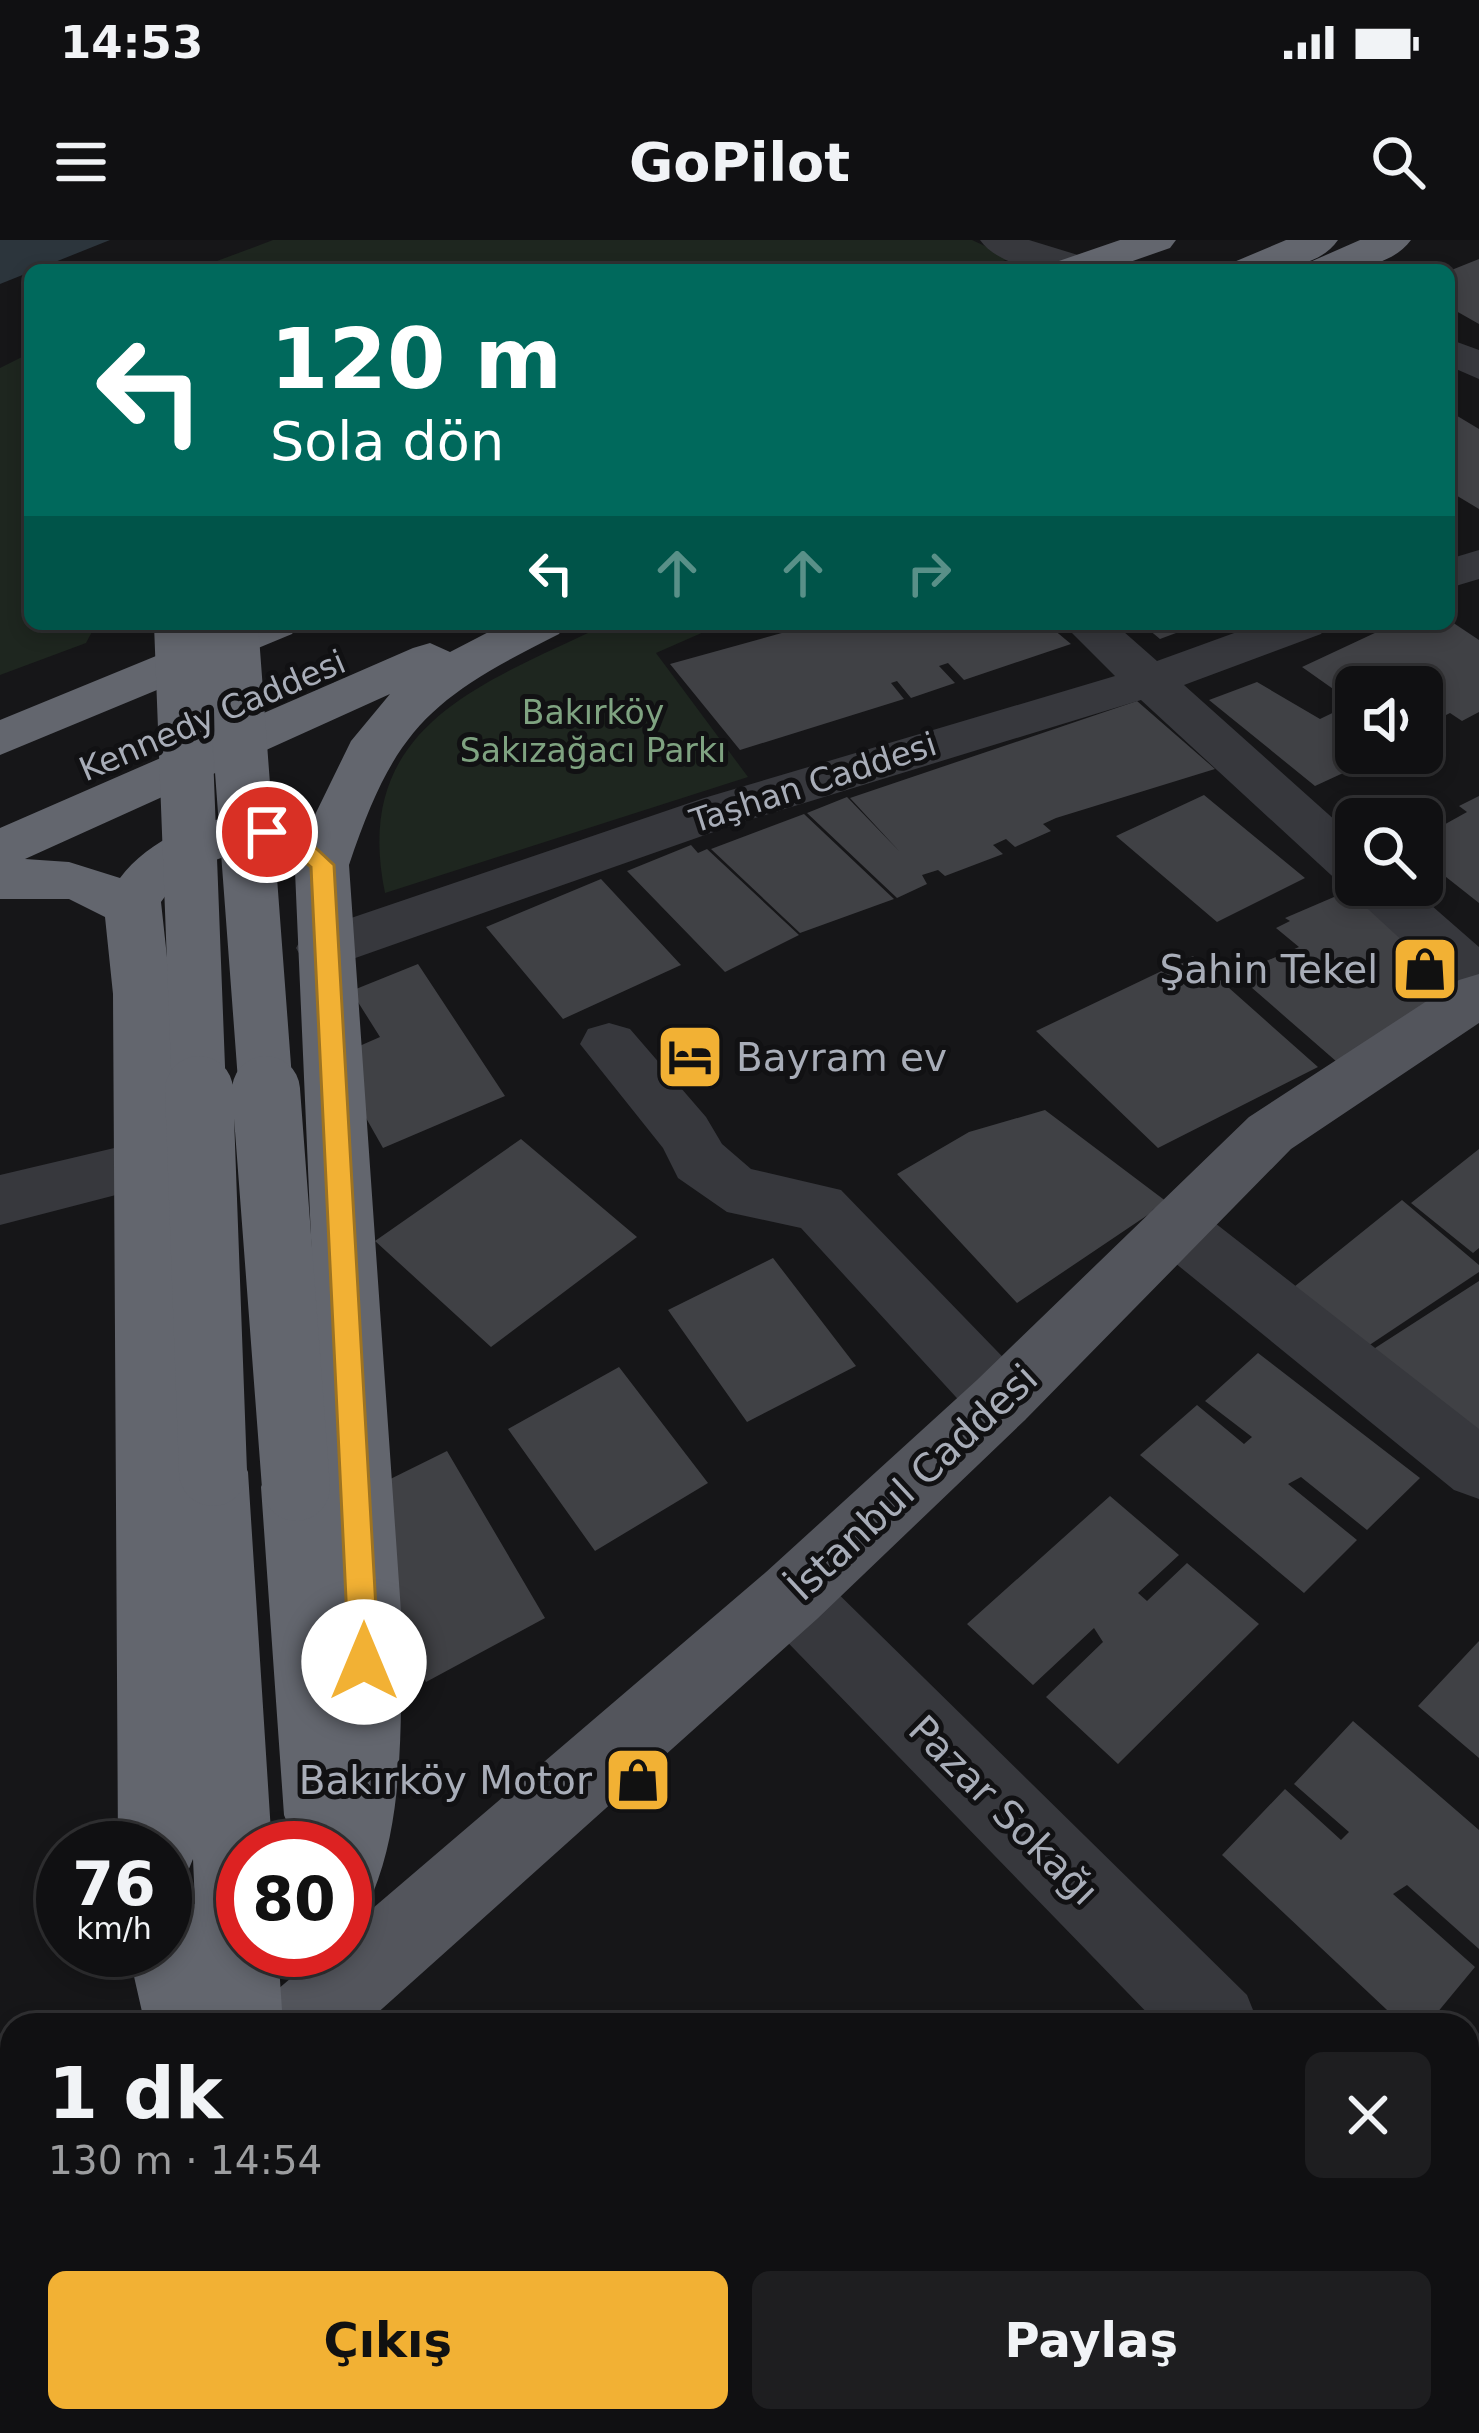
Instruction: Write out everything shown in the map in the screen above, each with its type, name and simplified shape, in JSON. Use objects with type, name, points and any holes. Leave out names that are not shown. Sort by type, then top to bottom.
[{"type":"highway","points":[[1088,264],[1157,240]]},
{"type":"highway","points":[[1139,264],[1198,240]]},
{"type":"highway","points":[[1262,264],[1318,240]]},
{"type":"highway","points":[[1338,264],[1392,240]]},
{"type":"highway","points":[[181,630],[213,1472],[240,2013]]},
{"type":"highway","points":[[231,630],[296,1486],[327,1821]]},
{"type":"highway","name":"Kennedy Caddesi","points":[[0,739],[260,630]]},
{"type":"highway","name":"Kennedy Caddesi","points":[[0,807],[410,630]]},
{"type":"highway","points":[[0,849],[494,630]]},
{"type":"highway","points":[[351,1821],[362,1736],[365,1626],[322,865],[349,783],[384,723],[460,666],[530,630]]},
{"type":"highway","points":[[157,1821],[142,994],[132,908],[144,880],[172,856],[227,840],[267,832],[296,842],[322,865]]},
{"type":"highway","points":[[0,880],[23,876],[92,883],[132,908]]},
{"type":"highway","points":[[174,1977],[182,2013]]},
{"type":"main road","name":"İstanbul Caddesi","points":[[338,1994],[791,1596],[1001,1400],[1270,1133],[1479,994]]},
{"type":"street","points":[[999,240],[1058,264]]},
{"type":"street","points":[[1093,630],[1335,849]]},
{"type":"street","name":"Taşhan Caddesi","points":[[324,948],[898,753],[1147,682],[1288,630]]},
{"type":"street","points":[[1397,906],[1479,979]]},
{"type":"street","points":[[609,1044],[685,1133],[700,1161],[729,1186],[749,1195],[818,1207],[1001,1400]]},
{"type":"street","points":[[0,1200],[144,1166]]},
{"type":"street","points":[[1175,1227],[1479,1469]]},
{"type":"street","name":"Pazar Sokağı","points":[[791,1596],[1204,2013]]},
{"type":"green space","points":[[273,240],[972,240],[1011,258],[995,264],[209,264]]},
{"type":"green space","points":[[24,356],[24,630],[93,630],[86,643],[0,675],[0,368]]},
{"type":"green space","name":"Bakırköy Sakızağacı Parkı","points":[[594,630],[708,630],[656,653],[748,777],[385,893],[379,835],[388,788],[408,749],[437,717],[516,667]]},
{"type":"shaded area","points":[[0,240],[110,240],[50,264],[24,264],[24,274],[0,284]]},
{"type":"building","points":[[1479,259],[1479,324],[1455,310],[1455,269]]},
{"type":"building","points":[[1455,415],[1479,429],[1479,509],[1455,495]]},
{"type":"building","points":[[1455,624],[1479,640],[1479,712],[1462,721],[1450,713],[1443,716],[1443,666],[1335,666],[1335,690],[1302,667],[1381,630],[1455,630]]},
{"type":"building","points":[[792,630],[1054,630],[1071,644],[964,680],[948,663],[939,666],[955,683],[911,698],[897,681],[891,683],[904,699],[740,750],[670,664]]},
{"type":"building","points":[[1149,630],[1184,630],[1160,639]]},
{"type":"building","points":[[1257,682],[1320,719],[1335,712],[1335,774],[1341,774],[1315,786],[1209,700]]},
{"type":"building","points":[[1137,701],[1215,769],[1056,818],[1043,824],[1051,831],[1015,847],[1006,839],[993,845],[1003,854],[945,876],[938,870],[922,875],[927,884],[897,898],[807,813],[847,797],[900,852],[850,798]]},
{"type":"building","points":[[1204,795],[1305,878],[1217,922],[1116,836]]},
{"type":"building","points":[[1479,796],[1479,903],[1443,875],[1443,825],[1467,812],[1459,806]]},
{"type":"building","points":[[804,814],[894,899],[800,933],[711,849]]},
{"type":"building","points":[[691,845],[698,853],[707,849],[799,935],[725,972],[627,871]]},
{"type":"building","points":[[601,879],[681,965],[563,1019],[486,927]]},
{"type":"building","points":[[1335,897],[1335,906],[1375,906],[1469,992],[1337,1062],[1236,974],[1299,947],[1276,928],[1290,921],[1285,918]]},
{"type":"building","points":[[1193,956],[1318,1067],[1158,1148],[1036,1031]]},
{"type":"building","points":[[418,964],[505,1096],[383,1148],[332,1058],[380,1037],[351,991]]},
{"type":"building","points":[[1045,1110],[1167,1202],[1017,1303],[897,1174],[969,1132]]},
{"type":"building","points":[[521,1139],[637,1237],[491,1347],[375,1241]]},
{"type":"building","points":[[1479,1149],[1479,1248],[1473,1253],[1411,1203]]},
{"type":"building","points":[[1402,1200],[1479,1265],[1479,1272],[1347,1360],[1279,1299]]},
{"type":"building","points":[[773,1258],[856,1366],[747,1422],[668,1310]]},
{"type":"building","points":[[1479,1281],[1479,1459],[1358,1359]]},
{"type":"building","points":[[1258,1353],[1420,1478],[1367,1530],[1301,1477],[1288,1484],[1357,1540],[1304,1593],[1140,1455],[1197,1405],[1244,1444],[1252,1437],[1205,1401]]},
{"type":"building","points":[[619,1367],[708,1483],[595,1551],[508,1429]]},
{"type":"building","points":[[447,1451],[545,1618],[426,1682],[369,1576],[360,1494]]},
{"type":"building","points":[[1110,1496],[1179,1555],[1138,1593],[1147,1601],[1187,1563],[1259,1624],[1118,1764],[1046,1697],[1103,1642],[1094,1628],[1033,1685],[967,1624]]},
{"type":"building","points":[[1479,1641],[1479,1758],[1418,1706]]},
{"type":"building","points":[[1353,1721],[1479,1830],[1479,1949],[1407,1885],[1393,1894],[1475,1967],[1437,2013],[1390,2013],[1222,1855],[1285,1789],[1341,1840],[1349,1832],[1294,1784]]},
{"type":"place","name":"Şahin Tekel","points":[[1425,969]]},
{"type":"place","name":"Bayram ev","points":[[690,1057]]},
{"type":"place","name":"Bakırköy Motor","points":[[638,1780]]},
{"type":"route","points":[[267,832],[296,842],[322,865],[364,1662]]}]
